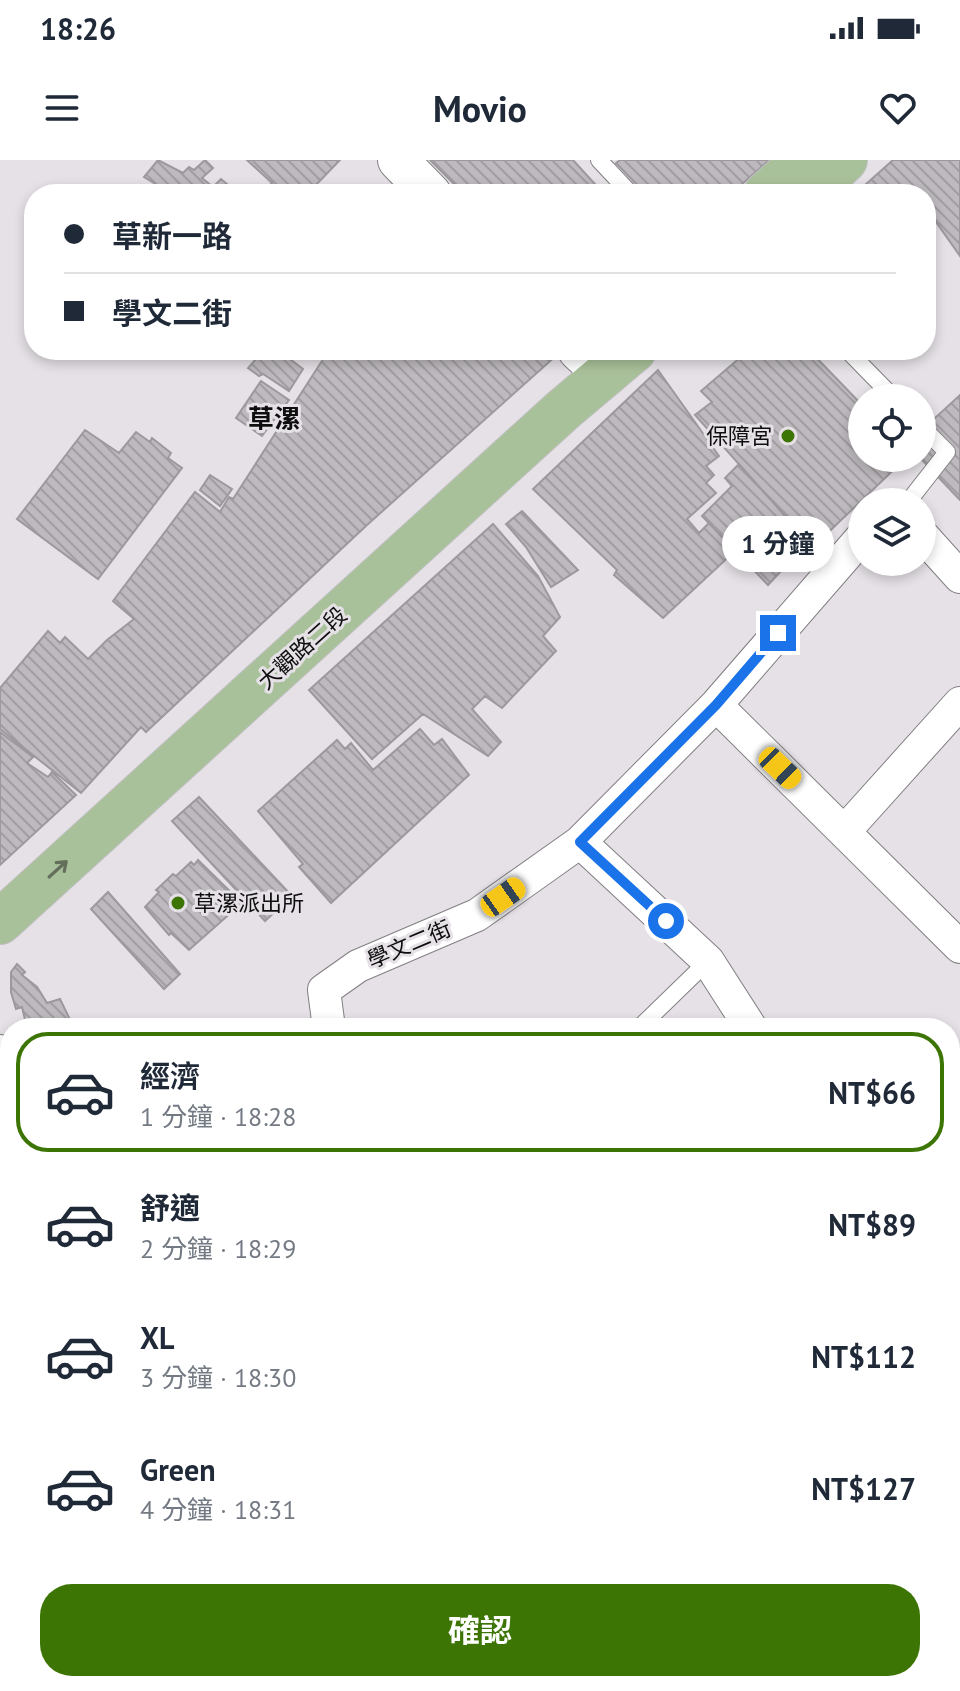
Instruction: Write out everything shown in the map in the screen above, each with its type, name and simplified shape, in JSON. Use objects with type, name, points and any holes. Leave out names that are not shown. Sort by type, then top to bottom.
[{"type":"main road","points":[[777,184],[804,160]]},
{"type":"main road","points":[[818,184],[845,160]]},
{"type":"main road","name":"大觀路二段","points":[[0,883],[596,360]]},
{"type":"main road","name":"大觀路二段","points":[[0,922],[563,410],[597,360]]},
{"type":"street","points":[[398,160],[421,184]]},
{"type":"street","points":[[936,550],[960,577]]},
{"type":"street","name":"學文二街","points":[[328,1018],[324,990],[358,966],[477,915],[580,842],[716,705],[848,553]]},
{"type":"street","points":[[844,832],[960,703]]},
{"type":"street","points":[[716,705],[960,947]]},
{"type":"street","points":[[580,842],[708,961],[745,1018]]},
{"type":"lane","points":[[599,160],[622,184]]},
{"type":"lane","points":[[857,360],[880,384]]},
{"type":"lane","points":[[936,441],[947,452],[936,466]]},
{"type":"lane","points":[[919,488],[931,472]]},
{"type":"lane","points":[[649,1018],[708,961]]},
{"type":"building","points":[[158,160],[183,173],[189,167],[194,170],[205,160],[213,168],[202,178],[209,184],[156,184],[144,177]]},
{"type":"building","points":[[247,160],[340,160],[317,184],[272,183]]},
{"type":"building","points":[[430,160],[573,160],[595,184],[454,184]]},
{"type":"building","points":[[620,160],[769,160],[742,184],[636,184],[616,163]]},
{"type":"building","points":[[893,160],[960,160],[960,256],[936,222],[936,184],[866,184]]},
{"type":"building","points":[[255,360],[291,360],[303,369],[289,391],[248,368]]},
{"type":"building","points":[[323,360],[551,360],[367,525],[146,732],[141,727],[81,793],[0,729],[0,688],[48,631],[60,643],[65,637],[88,659],[134,619],[113,601],[195,492],[220,512],[229,497],[233,499]]},
{"type":"building","name":"保障宮","points":[[737,360],[819,360],[848,390],[848,472],[891,472],[875,488],[848,488],[848,514],[813,547],[695,415],[712,402],[701,391]]},
{"type":"building","points":[[658,370],[719,456],[706,466],[714,475],[706,483],[716,493],[687,519],[699,533],[709,523],[735,551],[663,618],[614,575],[617,570],[533,489]]},
{"type":"building","points":[[261,381],[289,400],[262,436],[236,418]]},
{"type":"building","points":[[960,395],[960,500],[933,472],[936,472],[936,417]]},
{"type":"building","points":[[85,430],[119,453],[136,432],[150,442],[152,438],[171,453],[168,458],[182,468],[98,579],[17,519]]},
{"type":"building","points":[[739,464],[808,542],[768,585],[702,516],[732,486],[725,478]]},
{"type":"building","points":[[210,475],[232,489],[220,506],[200,490]]},
{"type":"building","points":[[522,511],[578,570],[551,587],[526,547],[506,524]]},
{"type":"building","points":[[493,524],[538,576],[560,617],[543,636],[556,651],[502,708],[485,696],[472,709],[501,742],[488,756],[423,714],[372,759],[309,690]]},
{"type":"building","points":[[420,729],[434,745],[442,739],[469,775],[331,903],[299,867],[303,864],[258,811],[337,740],[345,749],[351,743],[373,770]]},
{"type":"building","points":[[0,732],[33,757],[27,763],[48,777],[52,772],[76,795],[0,865]]},
{"type":"building","points":[[199,797],[292,896],[265,921],[172,821]]},
{"type":"building","points":[[198,860],[242,903],[189,950],[171,933],[169,935],[145,907],[159,892],[156,890],[173,874],[176,876],[191,862],[194,865]]},
{"type":"building","points":[[108,892],[180,974],[164,989],[91,909]]},
{"type":"building","points":[[17,964],[25,972],[22,975],[37,987],[47,1003],[60,999],[69,1018],[25,1018],[22,1007],[16,1009],[11,992],[11,972]]},
{"type":"place","name":"保障宮","points":[[788,436]]},
{"type":"place","name":"草漯派出所","points":[[178,903]]},
{"type":"district","name":"草漯","points":[[274,418]]},
{"type":"route","points":[[666,921],[580,842],[716,705],[778,633]]}]
